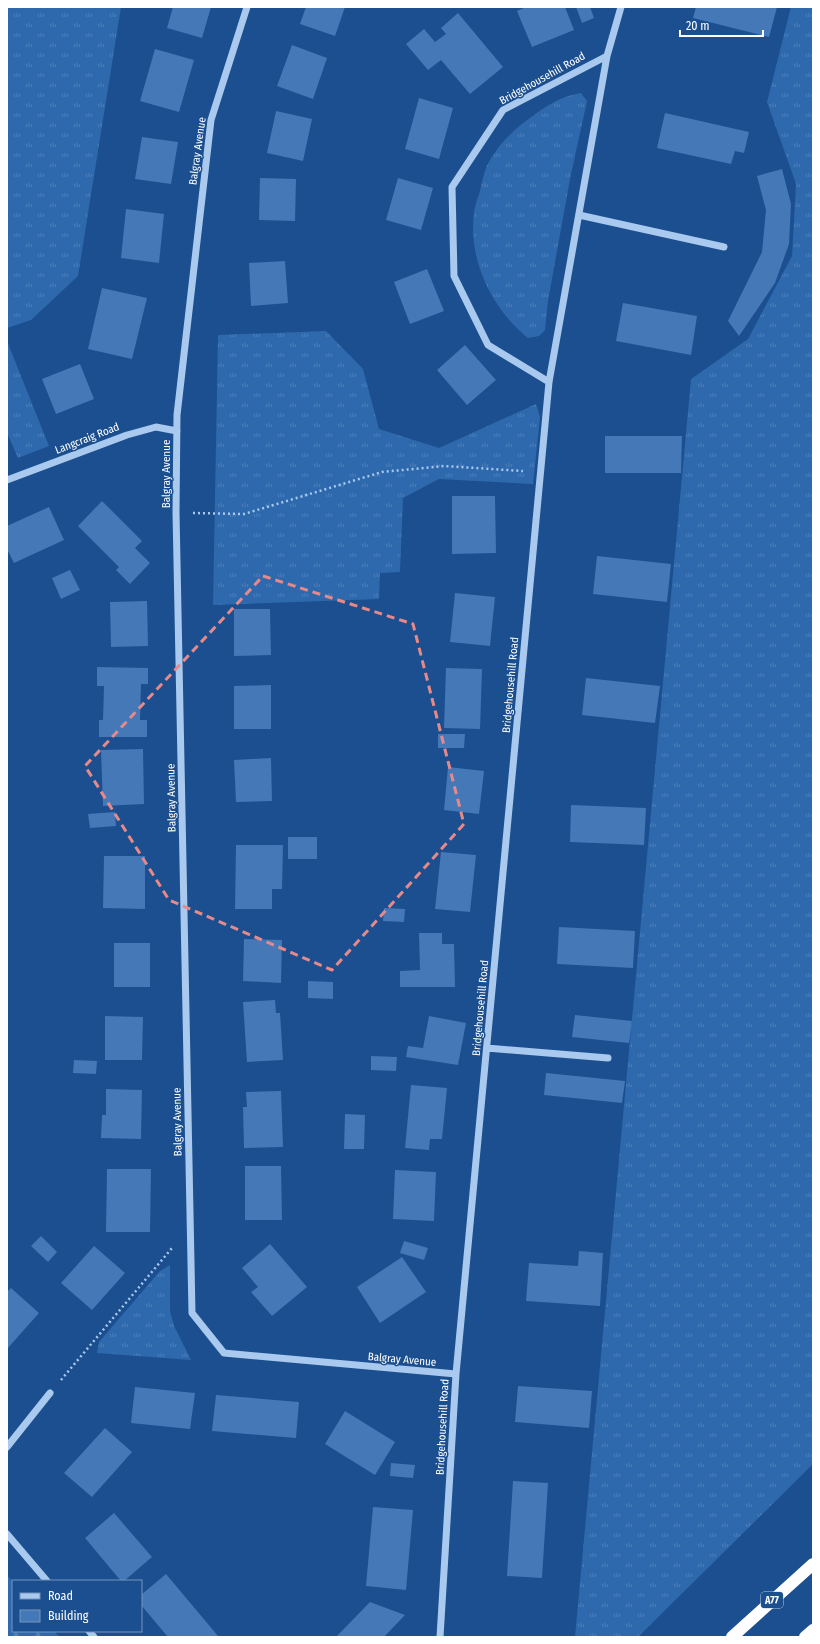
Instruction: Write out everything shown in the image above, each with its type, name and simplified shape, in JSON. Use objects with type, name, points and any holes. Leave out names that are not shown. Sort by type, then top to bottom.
[{"type":"highway","name":"A77","points":[[732,1637],[813,1564]]},
{"type":"highway","points":[[805,1637],[813,1630]]},
{"type":"street","name":"Balgray Avenue","points":[[247,7],[211,120],[177,415],[176,512],[192,1313],[224,1353],[456,1374]]},
{"type":"street","name":"Bridgehousehill Road","points":[[440,1637],[456,1374],[549,382],[607,56],[621,7]]},
{"type":"street","name":"Bridgehousehill Road","points":[[549,382],[488,345],[454,276],[452,187],[503,110],[607,56]]},
{"type":"street","points":[[578,215],[724,247]]},
{"type":"street","name":"Langcraig Road","points":[[7,480],[127,435],[156,427],[177,431]]},
{"type":"street","points":[[487,1048],[608,1058]]},
{"type":"street","points":[[7,1447],[50,1393]]},
{"type":"street","points":[[7,1534],[47,1580]]},
{"type":"path","points":[[176,512],[244,514],[382,472],[444,466],[540,472]]},
{"type":"path","points":[[50,1393],[190,1225]]},
{"type":"highlighted area","points":[[263,576],[413,624],[464,824],[332,970],[169,900],[85,766]]},
{"type":"green space","points":[[7,7],[121,7],[78,276],[31,320],[7,328]]},
{"type":"green space","points":[[791,7],[813,7],[813,1464],[638,1637],[575,1637],[691,379],[748,339],[792,256],[796,184],[767,102]]},
{"type":"green space","points":[[581,93],[587,101],[570,179],[548,301],[545,330],[539,336],[528,338],[503,312],[493,298],[485,282],[475,248],[473,230],[474,209],[488,163],[498,148],[508,137],[524,122],[548,106],[567,96]]},
{"type":"green space","points":[[326,331],[363,369],[379,429],[439,448],[536,404],[540,417],[533,484],[439,479],[403,498],[400,572],[380,573],[379,599],[213,605],[218,335]]},
{"type":"green space","points":[[7,341],[49,446],[18,458],[7,433]]},
{"type":"green space","points":[[170,1265],[170,1311],[174,1326],[191,1360],[97,1353],[99,1342],[160,1271]]},
{"type":"green space","points":[[7,1575],[12,1581],[12,1632],[55,1632],[59,1637],[7,1637]]},
{"type":"building","points":[[173,7],[211,7],[202,38],[167,28]]},
{"type":"building","points":[[306,7],[345,7],[335,36],[300,24]]},
{"type":"building","points":[[526,7],[565,7],[574,30],[532,47],[517,11]]},
{"type":"building","points":[[576,7],[590,7],[594,18],[582,23]]},
{"type":"building","points":[[696,7],[777,7],[769,37],[693,18]]},
{"type":"building","points":[[458,13],[503,67],[470,94],[441,60],[428,70],[406,44],[424,29],[435,42],[446,34],[441,28]]},
{"type":"building","points":[[292,45],[327,58],[313,99],[277,86]]},
{"type":"building","points":[[155,49],[194,60],[179,112],[140,101]]},
{"type":"building","points":[[419,98],[453,108],[439,159],[405,149]]},
{"type":"building","points":[[276,111],[312,119],[303,161],[267,153]]},
{"type":"building","points":[[665,113],[749,132],[744,153],[735,151],[731,164],[657,148]]},
{"type":"building","points":[[142,137],[178,142],[171,184],[135,179]]},
{"type":"building","points":[[782,169],[791,204],[789,244],[775,283],[739,336],[728,321],[762,252],[766,210],[757,176]]},
{"type":"building","points":[[260,178],[296,179],[295,221],[259,220]]},
{"type":"building","points":[[398,178],[433,188],[421,230],[386,220]]},
{"type":"building","points":[[126,209],[164,214],[159,263],[121,258]]},
{"type":"building","points":[[285,261],[288,303],[251,306],[249,263]]},
{"type":"building","points":[[427,269],[444,311],[410,324],[394,282]]},
{"type":"building","points":[[102,288],[147,298],[132,359],[88,349]]},
{"type":"building","points":[[623,303],[697,316],[691,355],[616,341]]},
{"type":"building","points":[[465,345],[496,380],[467,405],[437,370]]},
{"type":"building","points":[[80,364],[94,399],[56,414],[42,379]]},
{"type":"building","points":[[605,436],[682,436],[681,473],[605,473]]},
{"type":"building","points":[[452,496],[495,496],[496,553],[452,554]]},
{"type":"building","points":[[102,501],[142,541],[135,548],[150,563],[130,584],[116,570],[119,567],[78,526]]},
{"type":"building","points":[[49,507],[64,540],[14,563],[7,549],[7,526]]},
{"type":"building","points":[[597,556],[671,564],[667,602],[593,594]]},
{"type":"building","points":[[70,570],[80,590],[61,599],[52,578]]},
{"type":"building","points":[[455,593],[495,597],[490,646],[450,642]]},
{"type":"building","points":[[147,601],[148,646],[111,647],[110,602]]},
{"type":"building","points":[[234,609],[270,609],[271,655],[234,656]]},
{"type":"building","points":[[97,667],[148,668],[148,684],[141,684],[140,720],[147,720],[147,737],[99,737],[99,720],[103,720],[104,686],[97,686]]},
{"type":"building","points":[[446,668],[482,669],[480,729],[444,728]]},
{"type":"building","points":[[586,678],[660,686],[655,723],[582,715]]},
{"type":"building","points":[[271,685],[271,729],[234,729],[234,686]]},
{"type":"building","points":[[438,734],[465,734],[464,748],[438,748]]},
{"type":"building","points":[[143,749],[144,804],[103,806],[101,750]]},
{"type":"building","points":[[271,758],[272,801],[236,802],[234,760]]},
{"type":"building","points":[[448,767],[484,771],[479,814],[444,810]]},
{"type":"building","points":[[571,805],[646,808],[644,845],[570,842]]},
{"type":"building","points":[[115,812],[116,826],[90,828],[88,814]]},
{"type":"building","points":[[288,837],[317,837],[317,859],[288,859]]},
{"type":"building","points":[[236,845],[283,845],[282,889],[272,889],[272,909],[235,909]]},
{"type":"building","points":[[441,852],[476,855],[470,912],[435,909]]},
{"type":"building","points":[[104,856],[145,856],[145,909],[103,908]]},
{"type":"building","points":[[384,908],[405,909],[404,922],[383,921]]},
{"type":"building","points":[[559,927],[635,931],[633,968],[557,964]]},
{"type":"building","points":[[419,933],[442,933],[442,944],[454,944],[455,987],[400,987],[400,971],[420,970]]},
{"type":"building","points":[[244,939],[282,940],[281,983],[243,981]]},
{"type":"building","points":[[114,943],[150,943],[150,987],[114,987]]},
{"type":"building","points":[[308,981],[333,982],[333,999],[308,998]]},
{"type":"building","points":[[275,1000],[276,1013],[280,1013],[283,1060],[247,1062],[243,1002]]},
{"type":"building","points":[[575,1015],[632,1021],[629,1043],[572,1037]]},
{"type":"building","points":[[105,1016],[143,1017],[142,1060],[105,1060]]},
{"type":"building","points":[[429,1016],[466,1023],[458,1065],[406,1057],[408,1046],[423,1048]]},
{"type":"building","points":[[371,1056],[397,1057],[396,1071],[371,1070]]},
{"type":"building","points":[[74,1060],[97,1061],[96,1074],[73,1073]]},
{"type":"building","points":[[546,1073],[625,1081],[622,1103],[544,1095]]},
{"type":"building","points":[[411,1085],[447,1088],[442,1139],[430,1139],[429,1150],[405,1148]]},
{"type":"building","points":[[106,1089],[142,1090],[141,1139],[101,1138],[102,1115],[106,1115]]},
{"type":"building","points":[[281,1091],[283,1147],[244,1148],[243,1107],[247,1107],[246,1092]]},
{"type":"building","points":[[345,1114],[365,1115],[364,1149],[344,1149]]},
{"type":"building","points":[[245,1166],[281,1166],[282,1220],[245,1220]]},
{"type":"building","points":[[107,1169],[151,1169],[150,1232],[106,1232]]},
{"type":"building","points":[[395,1170],[436,1172],[434,1221],[393,1219]]},
{"type":"building","points":[[41,1236],[57,1252],[48,1262],[31,1246]]},
{"type":"building","points":[[404,1241],[428,1248],[424,1260],[400,1253]]},
{"type":"building","points":[[270,1244],[307,1287],[272,1316],[251,1292],[258,1287],[242,1268]]},
{"type":"building","points":[[94,1246],[125,1273],[92,1310],[61,1283]]},
{"type":"building","points":[[579,1251],[603,1253],[600,1306],[526,1301],[529,1263],[578,1266]]},
{"type":"building","points":[[402,1257],[426,1292],[380,1323],[357,1287]]},
{"type":"building","points":[[11,1288],[39,1313],[7,1349],[7,1292]]},
{"type":"building","points":[[518,1386],[592,1391],[589,1428],[515,1422]]},
{"type":"building","points":[[135,1387],[195,1393],[190,1429],[131,1423]]},
{"type":"building","points":[[216,1395],[299,1402],[296,1438],[212,1431]]},
{"type":"building","points":[[345,1411],[395,1442],[375,1475],[325,1444]]},
{"type":"building","points":[[105,1428],[132,1452],[92,1497],[64,1473]]},
{"type":"building","points":[[391,1463],[415,1465],[413,1478],[390,1476]]},
{"type":"building","points":[[513,1481],[548,1483],[542,1578],[507,1576]]},
{"type":"building","points":[[373,1507],[413,1510],[406,1590],[366,1586]]},
{"type":"building","points":[[114,1513],[152,1557],[125,1580],[120,1580],[85,1538]]},
{"type":"building","points":[[166,1574],[218,1636],[168,1637],[142,1606],[142,1594]]},
{"type":"building","points":[[370,1602],[405,1615],[384,1637],[336,1637]]}]
